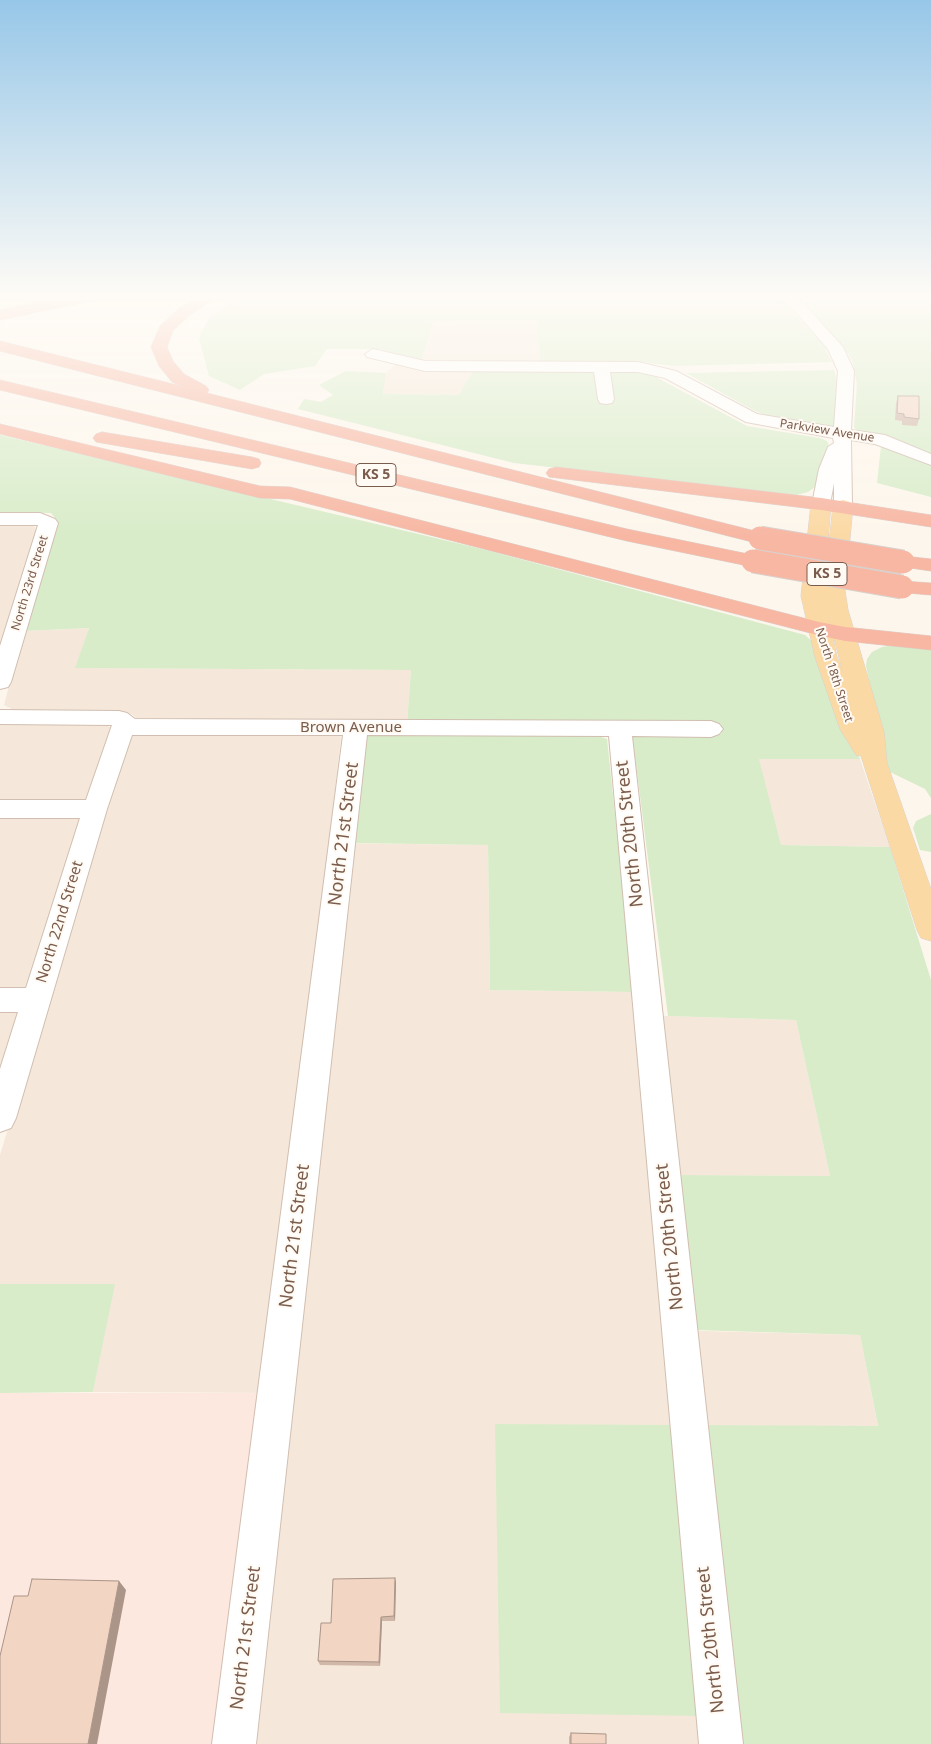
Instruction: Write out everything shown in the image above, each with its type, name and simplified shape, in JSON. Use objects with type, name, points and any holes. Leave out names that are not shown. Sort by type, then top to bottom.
[{"type":"highway","name":"KS 5","points":[[112,374],[760,538],[931,565]]},
{"type":"highway","points":[[175,374],[178,378],[221,402]]},
{"type":"highway","name":"KS 5","points":[[0,385],[627,535],[753,561],[902,587],[931,589]]},
{"type":"highway","points":[[0,415],[18,422],[68,433],[290,493],[818,628],[845,634],[931,643]]},
{"type":"highway","points":[[0,429],[260,492],[290,493]]},
{"type":"highway","points":[[68,433],[159,446],[532,512]]},
{"type":"highway","points":[[453,461],[843,506],[931,521]]},
{"type":"main road","name":"North 18th Street","points":[[821,504],[812,596],[818,628],[852,729],[874,763],[931,930]]},
{"type":"main road","name":"North 18th Street","points":[[843,506],[834,591],[837,610],[872,732],[874,763]]},
{"type":"street","points":[[602,374],[606,399]]},
{"type":"street","name":"Parkview Avenue","points":[[671,374],[752,418],[886,441],[931,460]]},
{"type":"street","name":"North 18th Street","points":[[843,506],[844,468],[842,434],[847,385],[846,374]]},
{"type":"street","name":"North 18th Street","points":[[821,504],[828,468],[842,434]]},
{"type":"street","name":"North 23rd Street","points":[[0,519],[40,519],[48,523],[8,623],[0,682]]},
{"type":"street","name":"Brown Avenue","points":[[0,717],[119,718],[125,722],[123,727],[711,729]]},
{"type":"street","name":"North 22nd Street","points":[[0,1118],[95,809],[123,727]]},
{"type":"street","name":"North 21st Street","points":[[234,1744],[356,728]]},
{"type":"street","name":"North 20th Street","points":[[620,729],[721,1744]]},
{"type":"street","points":[[0,809],[95,809]]},
{"type":"street","points":[[0,1000],[36,1000]]},
{"type":"shaded area","points":[[386,374],[471,374],[460,395],[383,394]]},
{"type":"shaded area","points":[[0,523],[29,524],[35,527],[37,533],[0,653]]},
{"type":"shaded area","points":[[89,628],[76,668],[411,670],[407,723],[139,721],[133,715],[125,712],[18,712],[4,705],[23,631]]},
{"type":"shaded area","points":[[0,724],[106,725],[113,729],[0,1080]]},
{"type":"shaded area","points":[[131,734],[335,734],[341,737],[329,843],[488,845],[490,990],[634,992],[636,1015],[796,1020],[830,1176],[653,1175],[665,1330],[860,1335],[878,1427],[677,1425],[707,1744],[249,1744],[289,1393],[93,1392],[114,1284],[0,1284],[0,1155],[127,738]]},
{"type":"shaded area","points":[[758,759],[860,759],[890,847],[781,845]]},
{"type":"shaded area","points":[[0,1393],[259,1393],[213,1744],[0,1744]]},
{"type":"green space","points":[[209,374],[263,374],[240,390]]},
{"type":"green space","points":[[339,374],[386,374],[383,394],[459,395],[471,374],[647,374],[654,376],[747,426],[820,438],[827,441],[829,446],[816,486],[808,492],[796,495],[514,463],[298,409],[304,399],[321,402],[333,395],[319,385]]},
{"type":"green space","points":[[689,374],[835,374],[835,420],[833,426],[823,428],[773,418],[755,411]]},
{"type":"green space","points":[[855,374],[931,374],[931,497],[877,483],[882,437],[858,432],[854,427],[857,384]]},
{"type":"green space","points":[[0,435],[486,550],[805,635],[815,644],[844,724],[860,759],[759,759],[781,845],[890,847],[931,980],[931,1744],[738,1744],[704,1425],[878,1426],[860,1335],[694,1330],[676,1175],[830,1176],[796,1020],[668,1016],[632,733],[721,734],[719,724],[407,723],[411,670],[75,668],[89,628],[23,631],[57,529],[56,519],[51,513],[0,512]]},
{"type":"green space","points":[[894,645],[931,648],[931,798],[925,789],[890,772],[884,754],[866,666],[867,659],[872,652],[882,647]]},
{"type":"green space","points":[[369,735],[598,736],[607,739],[634,992],[490,990],[488,845],[351,843],[364,738]]},
{"type":"green space","points":[[931,814],[931,852],[920,850],[913,828],[916,821]]},
{"type":"green space","points":[[0,1284],[115,1284],[93,1392],[0,1393]]},
{"type":"green space","points":[[495,1424],[677,1425],[704,1716],[500,1713]]},
{"type":"building","points":[[898,396],[919,396],[919,419],[904,417],[904,414],[897,413]]},
{"type":"building","points":[[395,1578],[394,1616],[381,1617],[379,1662],[318,1661],[321,1623],[331,1623],[333,1579]]},
{"type":"building","points":[[32,1579],[119,1581],[88,1744],[0,1744],[0,1656],[14,1596],[28,1596]]},
{"type":"building","points":[[571,1733],[606,1734],[606,1744],[571,1744]]}]
